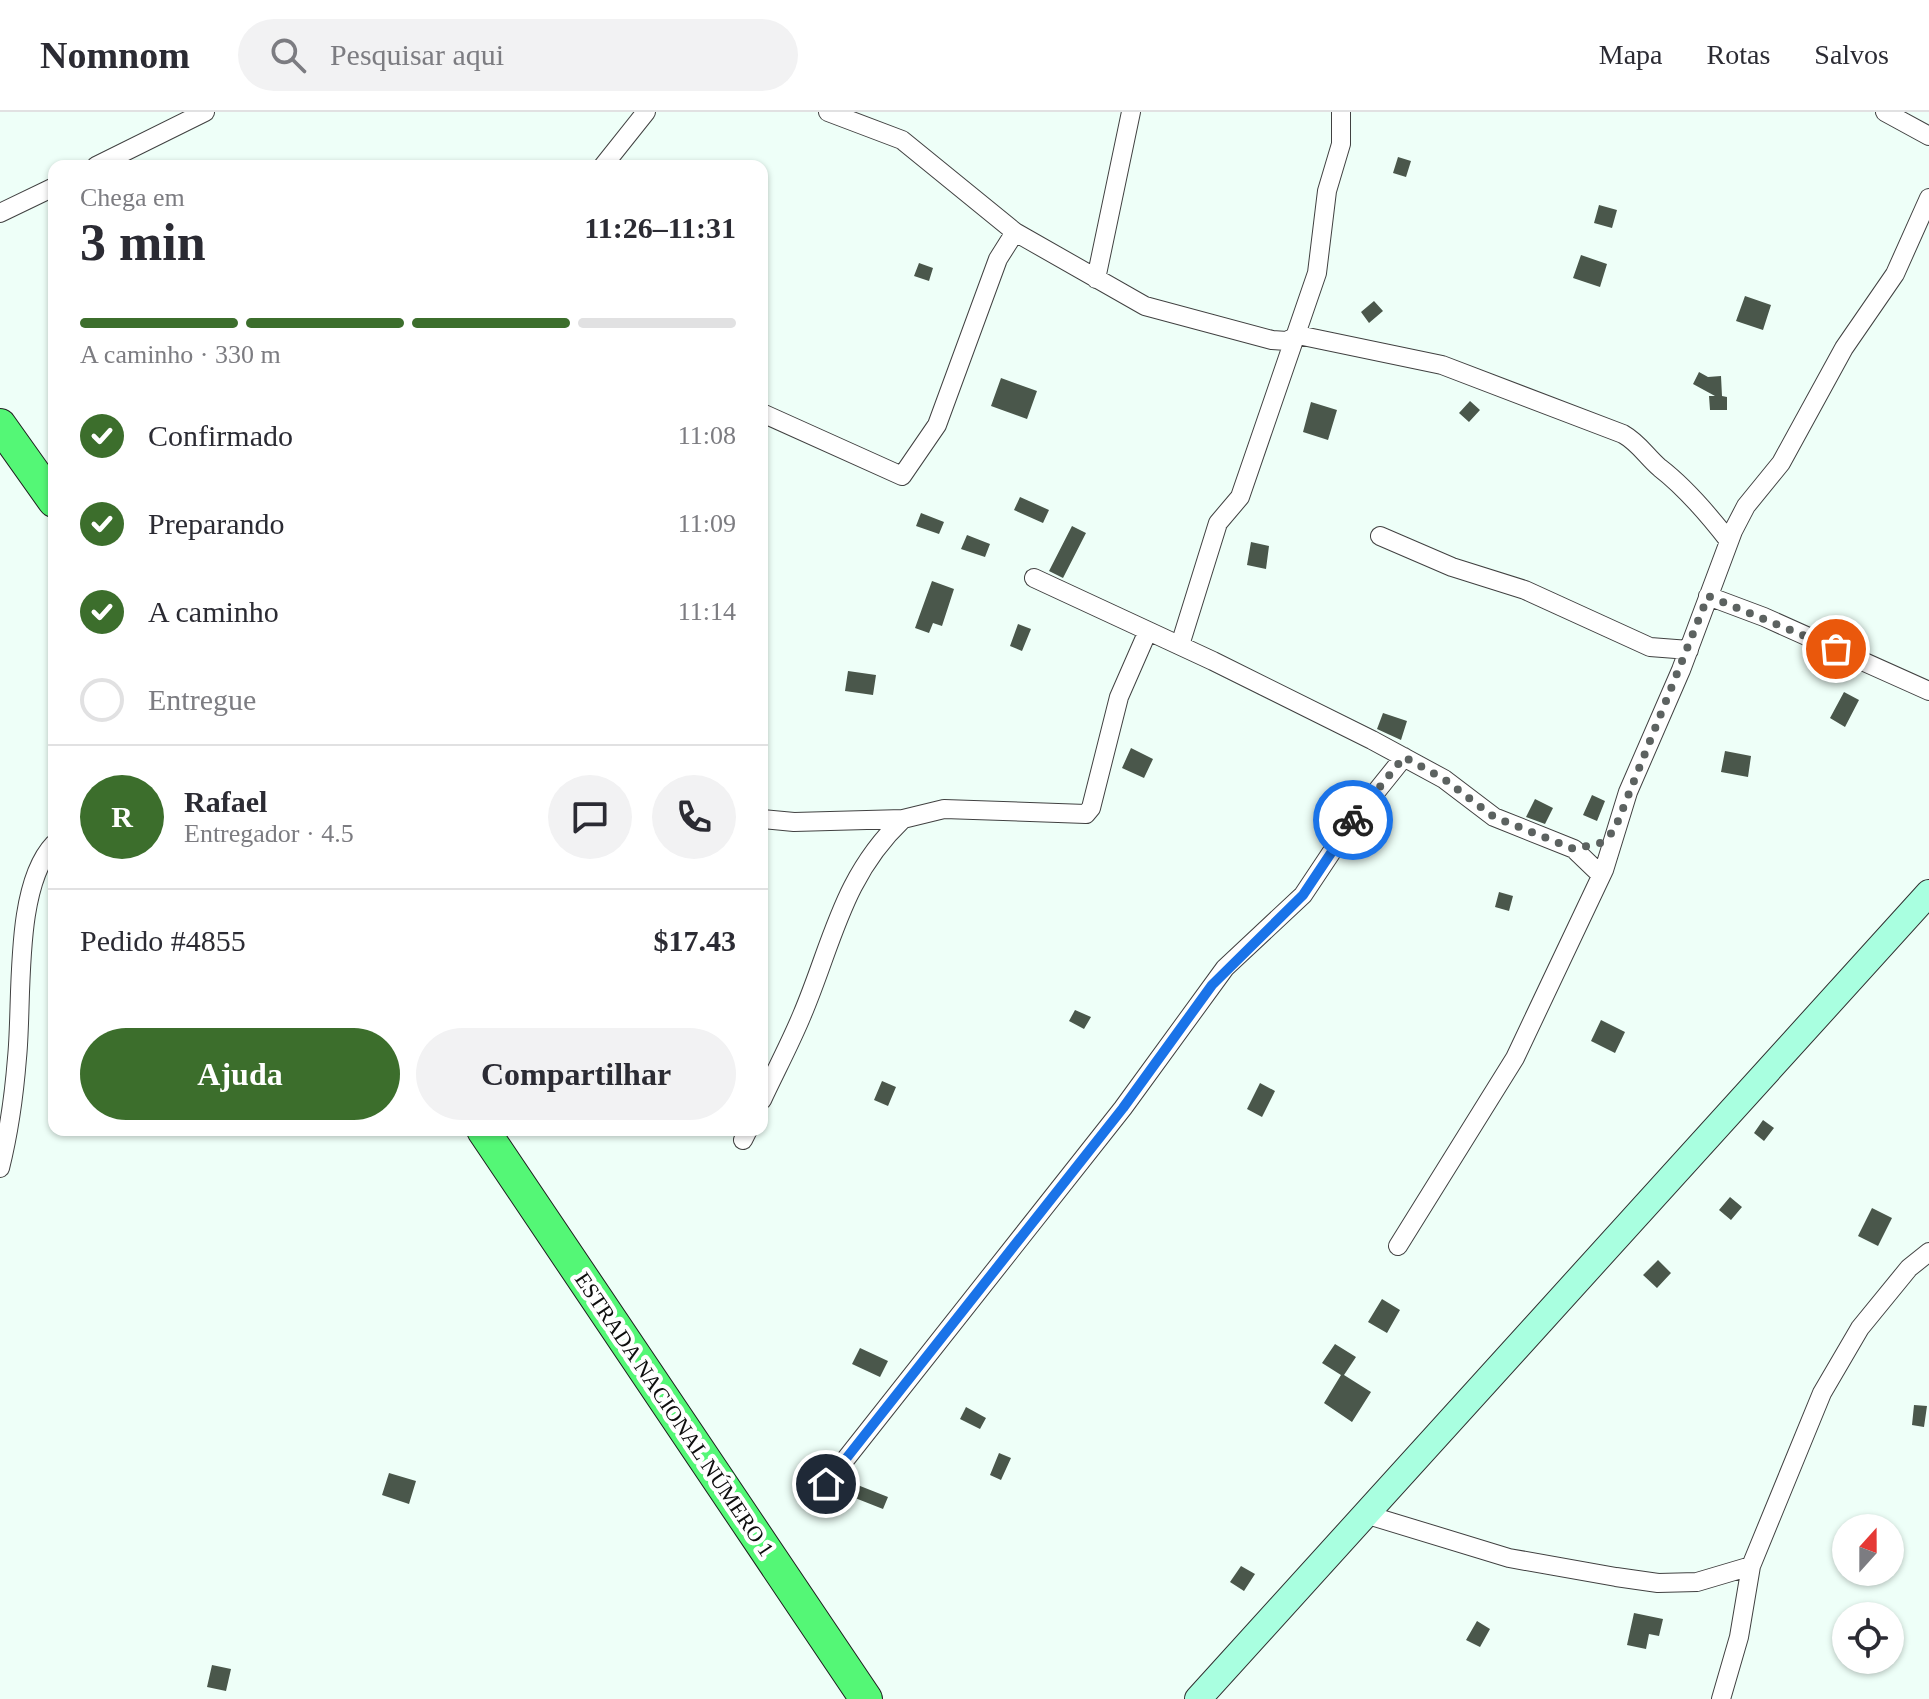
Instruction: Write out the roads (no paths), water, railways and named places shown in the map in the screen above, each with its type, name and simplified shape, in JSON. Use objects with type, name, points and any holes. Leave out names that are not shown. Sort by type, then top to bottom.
[{"type":"highway","points":[[0,425],[48,493]]},
{"type":"highway","name":"ESTRADA NACIONAL NÚMERO 1","points":[[487,1136],[866,1699]]},
{"type":"street","points":[[108,160],[205,112]]},
{"type":"street","points":[[608,160],[646,112]]},
{"type":"street","points":[[828,112],[902,140],[1015,232],[1145,306],[1272,340],[1287,341],[1298,335],[1442,365],[1623,434],[1638,442],[1729,541]]},
{"type":"street","points":[[1096,279],[1131,112]]},
{"type":"street","points":[[1180,645],[1218,523],[1240,497],[1317,273],[1327,191],[1341,144],[1341,112]]},
{"type":"street","points":[[1885,112],[1929,136]]},
{"type":"street","points":[[0,213],[48,190]]},
{"type":"street","points":[[1398,1246],[1515,1058],[1601,875],[1614,831],[1689,650],[1737,522],[1781,463],[1844,348],[1889,284],[1929,198]]},
{"type":"street","points":[[768,416],[902,476],[937,425],[998,259],[1015,232]]},
{"type":"street","points":[[1716,524],[1737,522]]},
{"type":"street","points":[[1380,536],[1452,567],[1525,590],[1650,647],[1689,650]]},
{"type":"street","points":[[1034,578],[1147,633],[1180,645],[1404,757],[1444,779],[1494,817],[1574,849],[1601,875]]},
{"type":"street","points":[[1708,596],[1764,617],[1929,691]]},
{"type":"street","points":[[768,819],[903,819],[944,809],[1086,814],[1091,808],[1119,697],[1147,633]]},
{"type":"street","points":[[826,1484],[1123,1108],[1216,979],[1303,895],[1351,823],[1404,757]]},
{"type":"street","points":[[768,1087],[802,1015],[836,918],[855,878],[903,819]]},
{"type":"street","points":[[1574,849],[1600,843],[1614,831]]},
{"type":"street","points":[[0,1168],[9,1133],[18,1056],[29,906],[37,867],[48,852]]},
{"type":"street","points":[[1198,1699],[1929,893]]},
{"type":"street","points":[[1721,1699],[1739,1637],[1751,1566],[1839,1359],[1909,1268],[1929,1252]]},
{"type":"street","points":[[1368,1515],[1509,1558],[1658,1583],[1697,1582],[1751,1566]]}]
